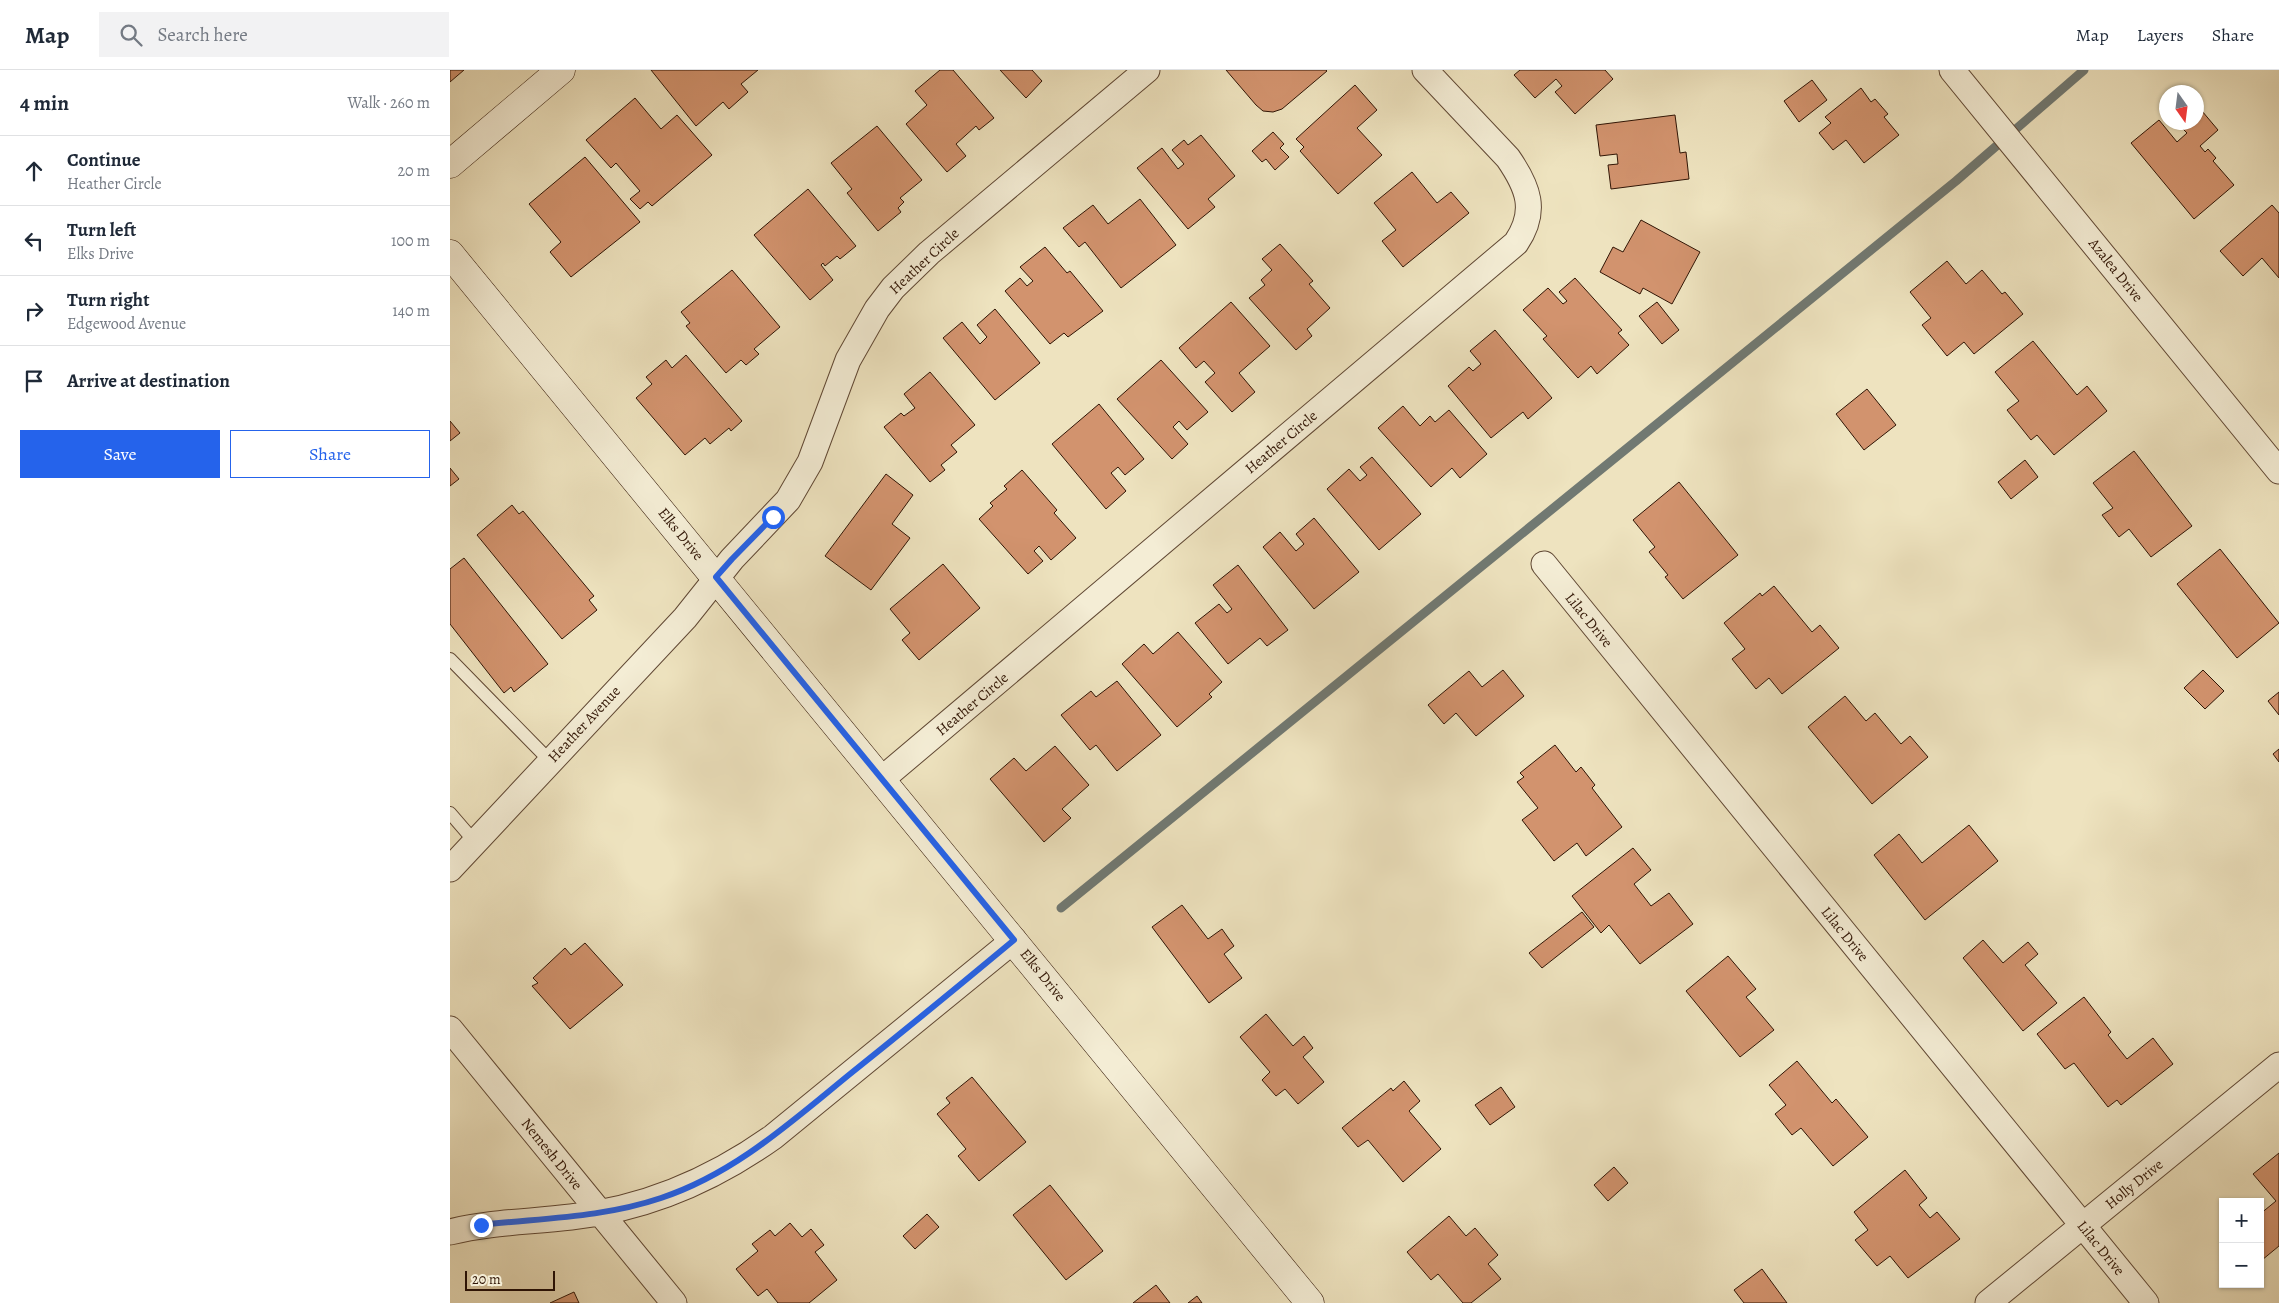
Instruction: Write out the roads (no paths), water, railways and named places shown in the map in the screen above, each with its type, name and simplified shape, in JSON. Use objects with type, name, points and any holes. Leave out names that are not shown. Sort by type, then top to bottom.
[{"type":"main road","points":[[450,164],[561,70]]},
{"type":"main road","name":"Elks Drive","points":[[450,254],[1310,1303]]},
{"type":"street","name":"Heather Circle","points":[[716,577],[788,500],[800,482],[818,442],[848,360],[872,316],[893,288],[930,253],[1147,70]]},
{"type":"street","name":"Heather Circle","points":[[882,780],[1516,243],[1529,220],[1530,205],[1516,169],[1508,158],[1425,70]]},
{"type":"street","name":"Azalea Drive","points":[[1952,70],[2279,471]]},
{"type":"street","name":"Lilac Drive","points":[[1544,564],[2146,1303]]},
{"type":"street","name":"Heather Avenue","points":[[450,869],[685,618],[716,577]]},
{"type":"street","points":[[450,1232],[481,1225],[600,1213],[631,1207],[692,1186],[748,1154],[1014,940]]},
{"type":"street","name":"Nemesh Drive","points":[[450,1029],[674,1303]]},
{"type":"street","name":"Holly Drive","points":[[1988,1303],[2279,1065]]},
{"type":"lane","points":[[450,658],[550,762]]},
{"type":"lane","points":[[450,813],[475,842]]},
{"type":"waterway","points":[[1061,908],[1956,181],[2084,70]]}]
